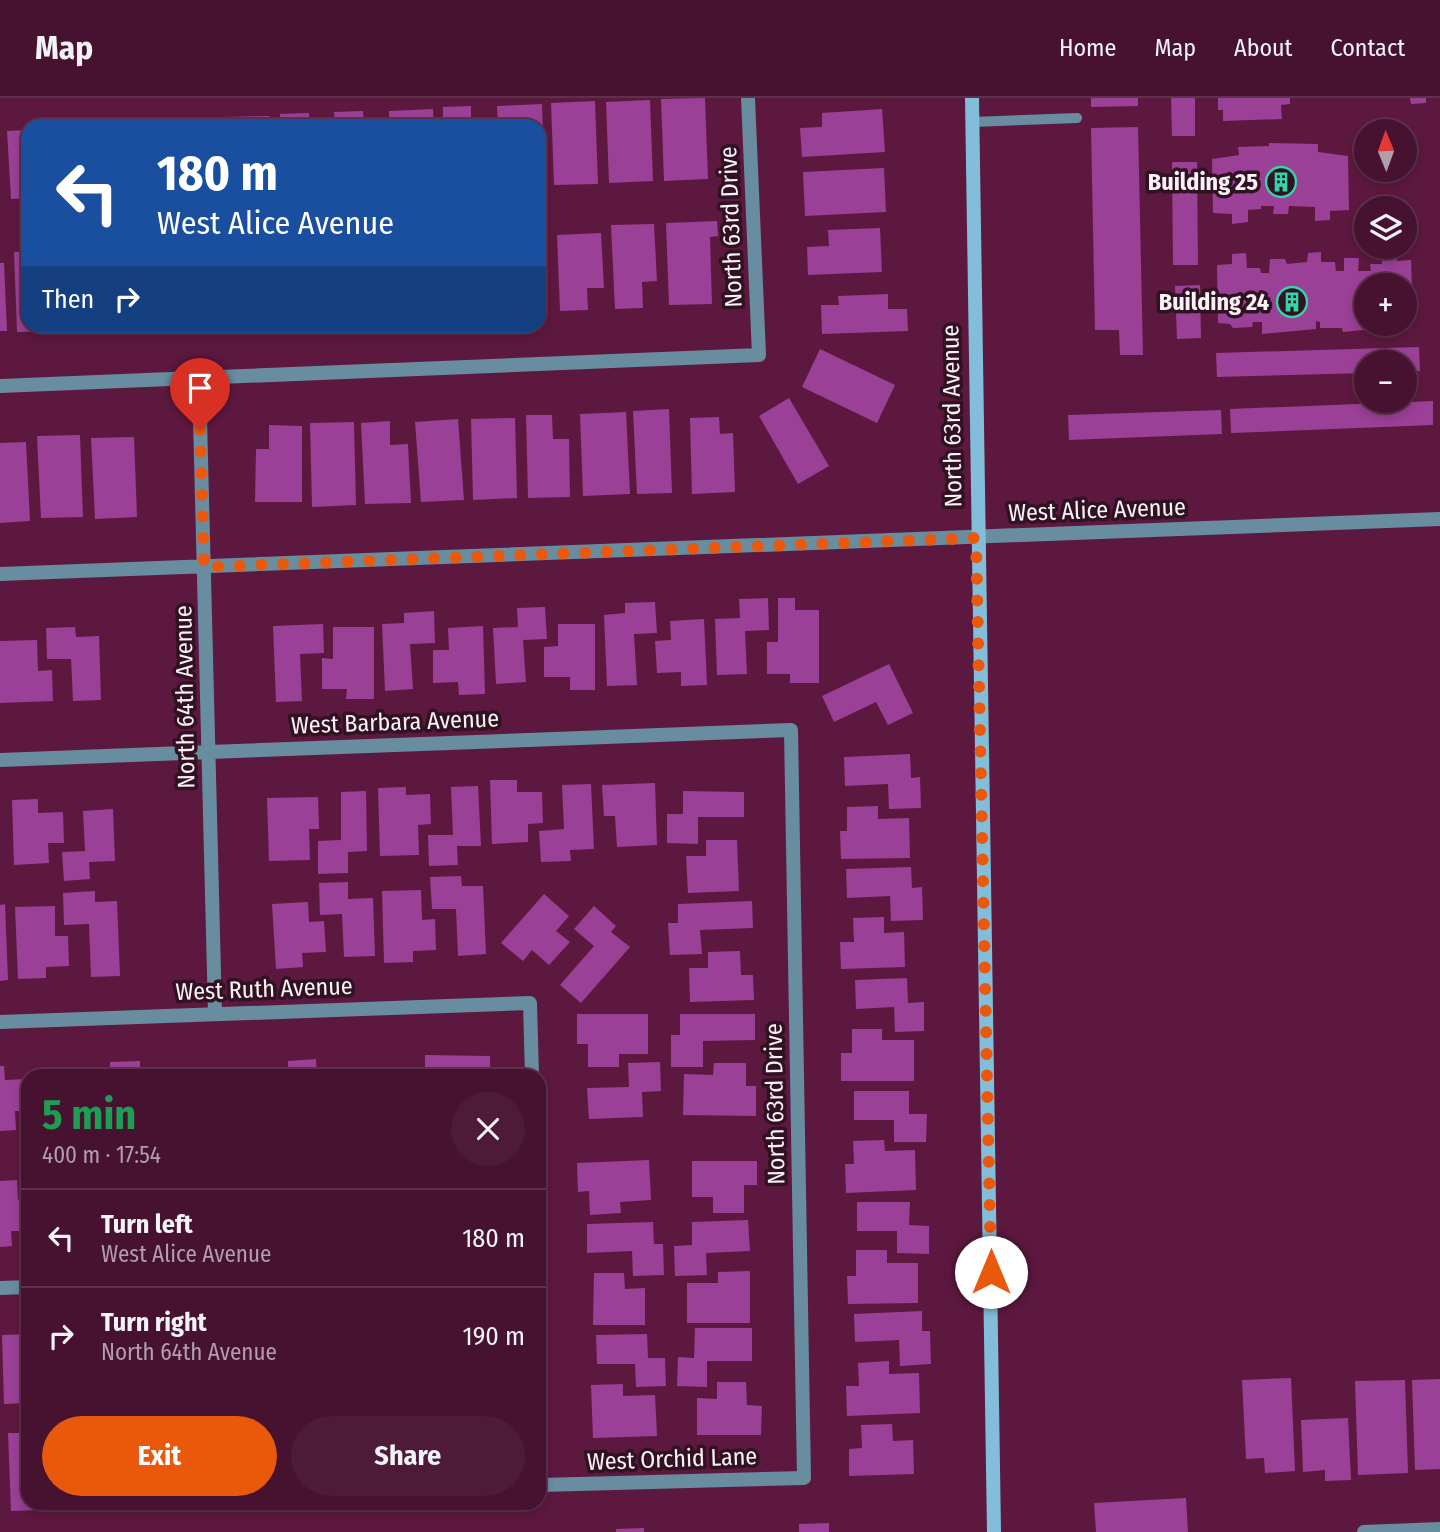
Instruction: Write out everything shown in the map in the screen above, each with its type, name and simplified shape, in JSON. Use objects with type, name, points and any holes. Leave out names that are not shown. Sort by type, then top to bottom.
[{"type":"street","name":"North 63rd Drive","points":[[199,379],[759,355],[748,98]]},
{"type":"street","name":"North 63rd Avenue","points":[[972,98],[976,538],[989,1115],[993,1532]]},
{"type":"street","points":[[0,386],[199,379]]},
{"type":"street","name":"North 64th Avenue","points":[[199,379],[215,1013]]},
{"type":"street","name":"West Alice Avenue","points":[[0,575],[1440,519]]},
{"type":"street","name":"North 63rd Drive","points":[[791,730],[804,1478]]},
{"type":"street","name":"West Barbara Avenue","points":[[0,760],[791,730]]},
{"type":"street","name":"West Ruth Avenue","points":[[0,1022],[530,1003],[532,1069]]},
{"type":"street","points":[[0,1288],[21,1287]]},
{"type":"street","name":"West Orchid Lane","points":[[546,1485],[804,1478]]},
{"type":"street","points":[[1364,1532],[1440,1529]]},
{"type":"lane","points":[[972,121],[1077,118]]},
{"type":"building","points":[[705,98],[708,179],[664,181],[661,99]]},
{"type":"building","points":[[1091,98],[1138,98],[1138,106],[1091,107]]},
{"type":"building","points":[[1171,98],[1195,98],[1195,136],[1172,136]]},
{"type":"building","points":[[1218,98],[1290,98],[1290,104],[1281,105],[1282,119],[1223,121],[1223,110],[1218,110]]},
{"type":"building","points":[[1410,98],[1426,98],[1426,103],[1411,104]]},
{"type":"building","points":[[650,100],[653,181],[609,183],[606,102]]},
{"type":"building","points":[[595,101],[598,184],[554,185],[551,103]]},
{"type":"building","points":[[542,104],[543,119],[498,119],[497,106]]},
{"type":"building","points":[[471,106],[471,119],[443,119],[443,107]]},
{"type":"building","points":[[433,109],[434,119],[389,119],[389,111]]},
{"type":"building","points":[[882,109],[885,152],[802,157],[800,128],[822,127],[822,113]]},
{"type":"building","points":[[363,111],[364,119],[334,119],[334,112]]},
{"type":"building","points":[[309,113],[309,119],[280,119],[280,114]]},
{"type":"building","points":[[270,116],[270,119],[226,119]]},
{"type":"building","points":[[1138,127],[1143,355],[1120,355],[1119,330],[1095,330],[1091,128]]},
{"type":"building","points":[[21,130],[21,198],[11,199],[7,131]]},
{"type":"building","name":"Building 25","points":[[1269,143],[1318,144],[1318,152],[1348,156],[1349,210],[1330,211],[1330,220],[1315,221],[1315,207],[1289,206],[1288,214],[1273,214],[1274,206],[1261,206],[1261,209],[1248,210],[1248,222],[1232,224],[1232,214],[1213,213],[1212,159],[1239,155],[1238,147],[1269,146]]},
{"type":"building","points":[[1172,162],[1197,162],[1198,265],[1173,265]]},
{"type":"building","points":[[884,168],[886,212],[805,216],[803,172]]},
{"type":"building","points":[[717,221],[718,236],[710,237],[712,304],[669,305],[666,223]]},
{"type":"building","points":[[654,224],[657,281],[642,282],[643,308],[615,309],[611,225]]},
{"type":"building","points":[[546,228],[548,289],[546,289]]},
{"type":"building","points":[[880,228],[882,272],[808,275],[807,247],[829,246],[828,230]]},
{"type":"building","points":[[601,233],[604,288],[587,288],[588,310],[560,311],[557,235]]},
{"type":"building","points":[[14,252],[21,252],[21,332],[17,332]]},
{"type":"building","name":"Building 24","points":[[1321,252],[1321,262],[1335,262],[1336,271],[1344,271],[1344,258],[1359,259],[1358,271],[1371,271],[1370,264],[1382,264],[1382,259],[1411,260],[1411,273],[1354,273],[1354,331],[1320,328],[1320,322],[1316,321],[1316,329],[1262,334],[1262,322],[1253,322],[1252,327],[1233,328],[1230,324],[1218,323],[1217,265],[1232,264],[1232,254],[1246,253],[1247,268],[1260,268],[1261,273],[1269,273],[1270,259],[1285,259],[1287,264],[1307,262],[1308,253]]},
{"type":"building","points":[[0,263],[4,263],[7,331],[0,331]]},
{"type":"building","points":[[1200,285],[1201,338],[1177,339],[1175,286]]},
{"type":"building","points":[[888,294],[888,309],[907,309],[908,331],[822,334],[821,305],[839,305],[838,296]]},
{"type":"building","points":[[1419,347],[1420,371],[1417,371],[1417,350],[1354,350],[1354,373],[1217,377],[1216,353]]},
{"type":"building","points":[[820,349],[895,385],[877,423],[802,387]]},
{"type":"building","points":[[789,398],[829,466],[798,484],[759,416]]},
{"type":"building","points":[[1433,401],[1433,425],[1231,433],[1230,409],[1354,404],[1354,413],[1417,413],[1417,402]]},
{"type":"building","points":[[669,409],[672,493],[637,494],[633,411]]},
{"type":"building","points":[[1221,410],[1222,434],[1069,440],[1068,415]]},
{"type":"building","points":[[626,412],[630,494],[583,496],[580,414]]},
{"type":"building","points":[[526,415],[552,415],[553,439],[569,439],[570,497],[528,498]]},
{"type":"building","points":[[719,417],[720,434],[733,433],[735,492],[692,494],[690,418]]},
{"type":"building","points":[[515,418],[517,498],[473,500],[471,419]]},
{"type":"building","points":[[458,419],[464,500],[421,502],[415,422]]},
{"type":"building","points":[[390,421],[390,445],[408,444],[411,503],[365,504],[361,423]]},
{"type":"building","points":[[354,422],[356,505],[312,507],[310,423]]},
{"type":"building","points":[[269,425],[302,426],[302,502],[255,502],[256,449],[269,449]]},
{"type":"building","points":[[80,435],[83,517],[41,518],[37,436]]},
{"type":"building","points":[[134,437],[137,517],[95,519],[91,438]]},
{"type":"building","points":[[26,442],[30,521],[0,523],[0,443]]},
{"type":"building","points":[[768,598],[769,630],[745,631],[747,674],[717,675],[715,619],[740,618],[739,599]]},
{"type":"building","points":[[778,598],[795,598],[795,610],[819,610],[819,683],[790,683],[790,674],[767,674],[767,642],[778,642]]},
{"type":"building","points":[[655,602],[657,633],[634,634],[637,685],[607,686],[604,615],[625,613],[625,603]]},
{"type":"building","points":[[545,607],[547,639],[523,640],[526,682],[496,684],[493,628],[518,627],[517,608]]},
{"type":"building","points":[[434,611],[435,643],[410,644],[413,689],[385,691],[382,624],[404,623],[404,613]]},
{"type":"building","points":[[704,619],[707,685],[681,686],[681,672],[657,673],[655,641],[671,640],[670,621]]},
{"type":"building","points":[[323,624],[324,653],[300,654],[302,701],[276,702],[273,626]]},
{"type":"building","points":[[558,624],[595,624],[595,690],[570,690],[570,677],[544,677],[544,647],[558,646]]},
{"type":"building","points":[[483,626],[485,694],[459,695],[458,682],[433,683],[433,650],[449,650],[448,628]]},
{"type":"building","points":[[75,627],[76,637],[99,636],[101,700],[73,701],[71,659],[47,659],[46,628]]},
{"type":"building","points":[[333,627],[374,627],[374,699],[346,699],[347,689],[322,689],[322,658],[333,659]]},
{"type":"building","points":[[37,640],[38,671],[52,670],[53,701],[0,703],[0,641]]},
{"type":"building","points":[[889,664],[913,713],[888,725],[876,702],[834,722],[822,696]]},
{"type":"building","points":[[910,754],[911,778],[920,777],[921,808],[889,809],[888,784],[845,786],[844,757]]},
{"type":"building","points":[[490,780],[517,780],[517,792],[542,792],[543,823],[528,824],[528,842],[492,844]]},
{"type":"building","points":[[655,783],[657,845],[617,847],[615,816],[604,816],[602,785]]},
{"type":"building","points":[[591,784],[594,849],[570,850],[571,861],[541,862],[539,831],[564,829],[562,785]]},
{"type":"building","points":[[478,786],[481,846],[457,846],[458,865],[429,866],[428,835],[453,835],[451,787]]},
{"type":"building","points":[[406,787],[406,795],[430,794],[431,824],[418,825],[419,855],[380,856],[378,788]]},
{"type":"building","points":[[366,791],[367,851],[348,852],[348,873],[318,874],[318,841],[341,840],[341,792]]},
{"type":"building","points":[[683,791],[744,792],[744,817],[698,817],[698,844],[667,843],[667,814],[683,814]]},
{"type":"building","points":[[318,797],[319,829],[309,829],[310,860],[269,861],[267,798]]},
{"type":"building","points":[[38,799],[38,813],[63,812],[64,843],[48,843],[49,863],[14,865],[12,800]]},
{"type":"building","points":[[878,806],[878,819],[909,818],[910,858],[841,859],[840,831],[847,831],[847,807]]},
{"type":"building","points":[[113,809],[115,861],[89,862],[90,879],[64,881],[62,852],[85,851],[83,811]]},
{"type":"building","points":[[706,840],[737,840],[739,891],[688,893],[686,856],[706,856]]},
{"type":"building","points":[[911,867],[912,888],[922,887],[923,920],[891,921],[890,896],[847,898],[846,869]]},
{"type":"building","points":[[461,876],[462,886],[483,886],[486,954],[458,956],[456,909],[432,909],[430,877]]},
{"type":"building","points":[[348,882],[348,899],[373,898],[375,956],[344,957],[342,914],[320,915],[319,883]]},
{"type":"building","points":[[421,890],[422,920],[435,919],[436,950],[413,951],[413,962],[384,963],[382,891]]},
{"type":"building","points":[[95,891],[95,902],[117,901],[120,976],[91,977],[89,924],[64,925],[63,893]]},
{"type":"building","points":[[544,894],[569,916],[556,931],[570,942],[549,965],[532,950],[523,961],[501,943]]},
{"type":"building","points":[[752,901],[753,928],[700,930],[702,954],[670,955],[668,923],[678,923],[678,904]]},
{"type":"building","points":[[308,902],[309,922],[324,921],[326,952],[302,953],[303,967],[276,969],[272,904]]},
{"type":"building","points":[[5,904],[8,980],[0,981],[0,905]]},
{"type":"building","points":[[55,906],[55,936],[68,936],[69,966],[46,967],[46,978],[18,979],[15,907]]},
{"type":"building","points":[[594,906],[616,926],[611,932],[630,947],[581,1003],[560,985],[594,946],[574,929]]},
{"type":"building","points":[[884,917],[884,933],[904,932],[905,967],[841,969],[840,942],[854,942],[853,918]]},
{"type":"building","points":[[740,951],[741,975],[753,975],[754,1000],[690,1002],[689,968],[708,968],[708,952]]},
{"type":"building","points":[[907,978],[908,1003],[924,1002],[924,1031],[895,1032],[894,1007],[856,1009],[855,980]]},
{"type":"building","points":[[577,1014],[648,1014],[648,1054],[619,1054],[619,1067],[588,1067],[588,1044],[577,1044]]},
{"type":"building","points":[[680,1014],[755,1014],[755,1040],[703,1041],[703,1067],[671,1067],[671,1035],[680,1035]]},
{"type":"building","points":[[852,1029],[882,1029],[882,1040],[914,1040],[914,1081],[841,1081],[841,1053],[852,1053]]},
{"type":"building","points":[[425,1055],[490,1056],[490,1069],[425,1069]]},
{"type":"building","points":[[316,1059],[317,1069],[288,1069],[288,1061]]},
{"type":"building","points":[[140,1061],[140,1069],[110,1069],[110,1062]]},
{"type":"building","points":[[660,1062],[661,1091],[642,1092],[643,1117],[589,1119],[587,1088],[629,1087],[628,1063]]},
{"type":"building","points":[[714,1063],[746,1063],[746,1086],[756,1086],[756,1116],[683,1115],[684,1074],[713,1075]]},
{"type":"building","points":[[0,1066],[4,1066],[5,1080],[21,1079],[21,1111],[15,1111],[16,1130],[0,1131]]},
{"type":"building","points":[[854,1091],[909,1091],[909,1114],[927,1114],[926,1142],[894,1142],[894,1120],[854,1120]]},
{"type":"building","points":[[884,1140],[885,1151],[915,1150],[916,1190],[846,1193],[845,1164],[854,1164],[853,1141]]},
{"type":"building","points":[[649,1160],[651,1200],[620,1202],[621,1213],[590,1215],[589,1191],[578,1192],[577,1163]]},
{"type":"building","points":[[692,1161],[757,1161],[757,1185],[744,1185],[744,1213],[713,1213],[713,1197],[692,1197]]},
{"type":"building","points":[[17,1180],[18,1200],[21,1200],[21,1231],[11,1231],[12,1246],[0,1247],[0,1181]]},
{"type":"building","points":[[857,1202],[910,1202],[909,1225],[929,1226],[929,1254],[897,1253],[897,1231],[857,1231]]},
{"type":"building","points":[[748,1220],[750,1251],[706,1253],[707,1275],[675,1276],[674,1246],[692,1245],[692,1222]]},
{"type":"building","points":[[653,1222],[654,1244],[663,1244],[664,1275],[633,1276],[632,1251],[587,1253],[587,1224]]},
{"type":"building","points":[[856,1250],[887,1250],[887,1263],[918,1263],[918,1303],[848,1304],[847,1276],[856,1276]]},
{"type":"building","points":[[750,1271],[750,1323],[687,1323],[687,1283],[718,1283],[718,1272]]},
{"type":"building","points":[[594,1273],[624,1273],[625,1289],[645,1288],[645,1325],[593,1325]]},
{"type":"building","points":[[922,1311],[922,1331],[930,1331],[931,1364],[900,1366],[899,1340],[855,1342],[854,1314]]},
{"type":"building","points":[[695,1328],[752,1328],[752,1361],[707,1361],[707,1387],[677,1386],[678,1357],[694,1358]]},
{"type":"building","points":[[21,1334],[21,1403],[4,1404],[2,1335]]},
{"type":"building","points":[[647,1334],[648,1358],[665,1358],[666,1386],[636,1387],[635,1364],[597,1364],[596,1335]]},
{"type":"building","points":[[889,1361],[889,1374],[919,1373],[920,1413],[847,1416],[846,1386],[859,1386],[858,1363]]},
{"type":"building","points":[[1291,1378],[1295,1471],[1265,1473],[1264,1458],[1246,1459],[1242,1380]]},
{"type":"building","points":[[1440,1379],[1440,1469],[1415,1470],[1412,1380]]},
{"type":"building","points":[[1405,1380],[1408,1473],[1358,1475],[1355,1381]]},
{"type":"building","points":[[717,1382],[746,1382],[747,1405],[762,1406],[761,1435],[697,1435],[697,1398],[717,1399]]},
{"type":"building","points":[[623,1384],[623,1396],[655,1395],[657,1436],[593,1438],[591,1385]]},
{"type":"building","points":[[1348,1418],[1351,1480],[1325,1481],[1325,1470],[1303,1472],[1301,1420]]},
{"type":"building","points":[[892,1424],[893,1441],[913,1440],[914,1474],[849,1476],[849,1449],[862,1448],[861,1425]]},
{"type":"building","points":[[8,1433],[21,1433],[21,1510],[38,1510],[11,1511]]},
{"type":"building","points":[[1186,1498],[1188,1532],[1096,1532],[1094,1503]]},
{"type":"building","points":[[829,1523],[829,1532],[799,1532],[799,1524]]},
{"type":"building","points":[[644,1528],[644,1532],[616,1532],[616,1529]]},
{"type":"place","name":"Building 25","points":[[1281,182]]},
{"type":"place","name":"Building 24","points":[[1292,302]]},
{"type":"route","points":[[200,430],[204,567],[976,538],[991,1272]]}]
